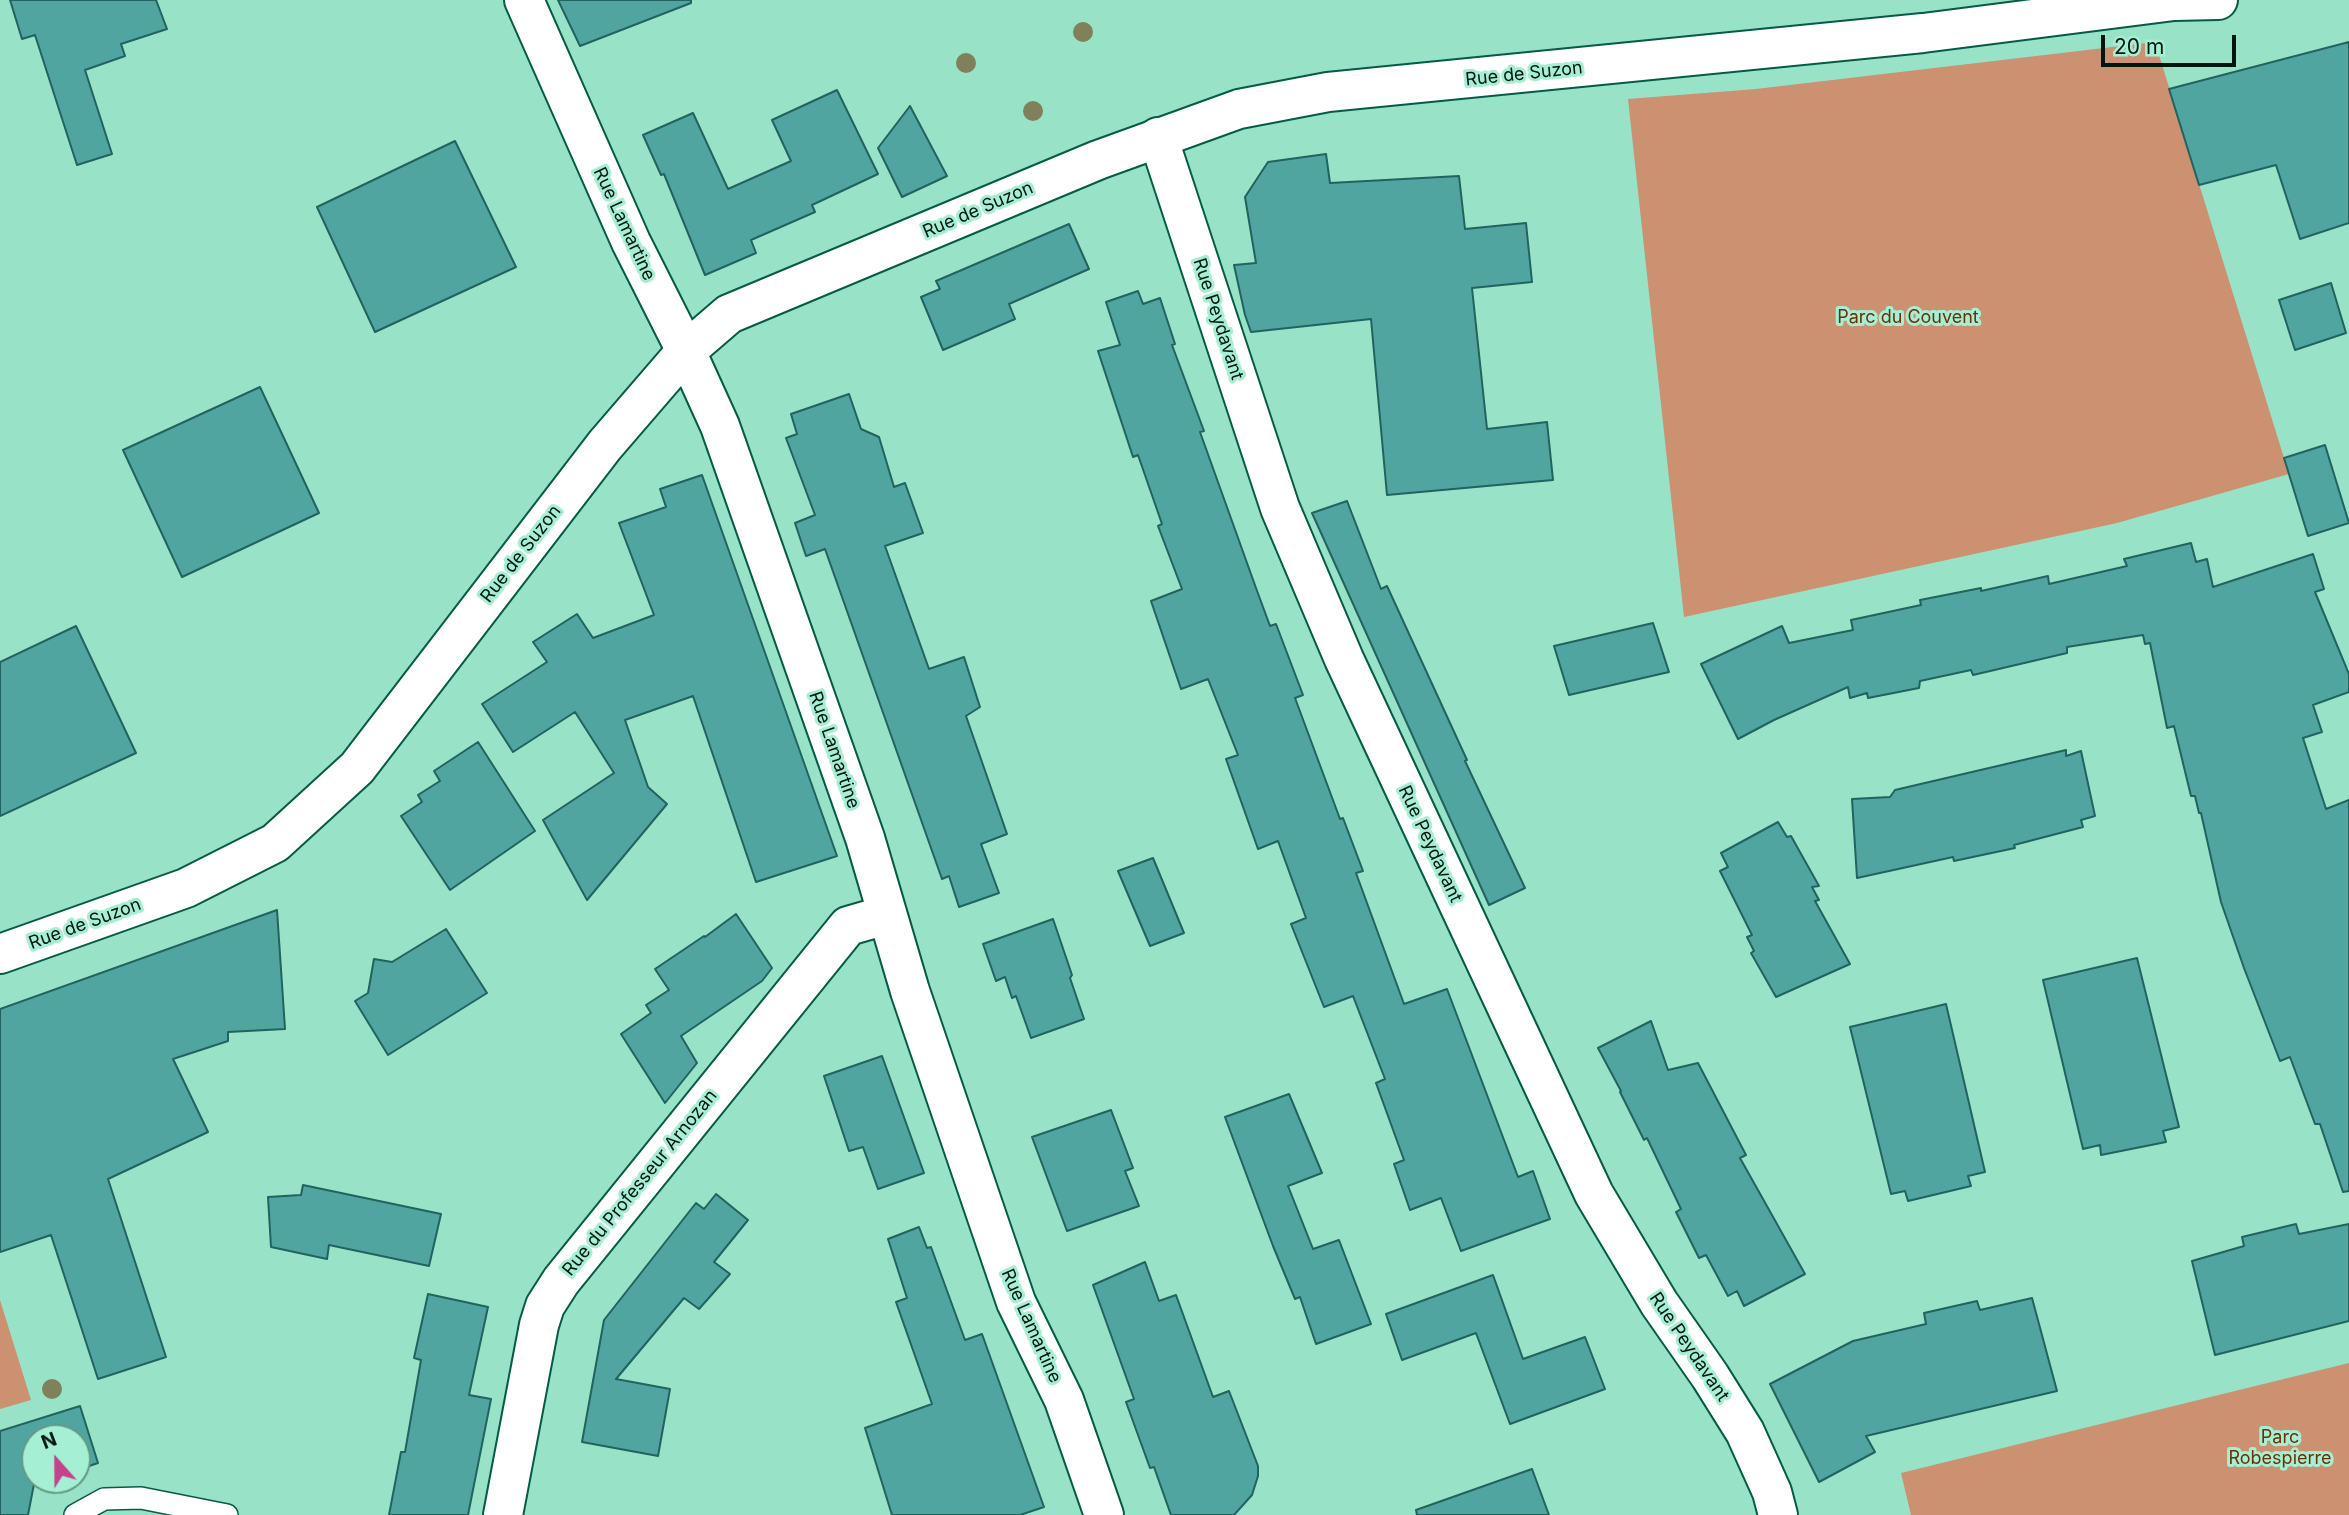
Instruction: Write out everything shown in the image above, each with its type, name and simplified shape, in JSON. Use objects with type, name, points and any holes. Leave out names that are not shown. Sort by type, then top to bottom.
[{"type":"street","name":"Rue Lamartine","points":[[524,0],[631,242],[720,426],[860,825],[886,915],[1016,1302],[1064,1400],[1104,1515]]},
{"type":"street","name":"Rue de Suzon","points":[[0,954],[186,888],[275,843],[357,768],[605,445],[686,351],[729,314],[1158,137],[1239,109],[1328,92],[1923,33],[2174,0],[2218,0]]},
{"type":"street","name":"Rue Peydavant","points":[[1158,137],[1280,508],[1344,659],[1594,1194],[1659,1303],[1745,1432],[1772,1492],[1778,1515]]},
{"type":"street","name":"Rue du Professeur Arnozan","points":[[503,1515],[539,1325],[545,1306],[561,1281],[849,926],[886,915]]},
{"type":"lane","points":[[75,1515],[104,1499],[141,1498],[227,1515]]},
{"type":"green space","name":"Parc du Couvent","points":[[2155,42],[2289,474],[2117,523],[1684,617],[1628,99],[1756,89]]},
{"type":"green space","points":[[0,1300],[31,1400],[0,1409]]},
{"type":"green space","name":"Parc Robespierre","points":[[2349,1363],[2349,1515],[1911,1515],[1901,1473]]},
{"type":"building","points":[[10,0],[156,0],[167,29],[121,44],[125,56],[85,70],[112,154],[77,165],[35,35],[22,39]]},
{"type":"building","points":[[558,0],[691,0],[691,3],[580,46]]},
{"type":"building","points":[[2349,42],[2349,223],[2300,239],[2276,165],[2199,185],[2169,89]]},
{"type":"building","points":[[837,90],[878,174],[812,205],[815,212],[751,240],[756,253],[705,275],[664,174],[661,175],[643,135],[693,113],[728,189],[791,161],[772,120]]},
{"type":"building","points":[[910,106],[947,176],[902,197],[878,148]]},
{"type":"building","points":[[455,141],[516,267],[375,332],[317,207]]},
{"type":"building","points":[[1326,154],[1330,183],[1459,176],[1465,229],[1526,223],[1532,282],[1472,288],[1487,429],[1547,422],[1553,480],[1387,495],[1371,319],[1251,332],[1234,265],[1256,263],[1245,197],[1268,162]]},
{"type":"building","points":[[1069,224],[1089,269],[1009,304],[1015,319],[943,350],[921,297],[940,289],[936,281]]},
{"type":"building","points":[[2331,283],[2346,333],[2295,350],[2279,300]]},
{"type":"building","points":[[1138,291],[1143,304],[1160,298],[1175,344],[1172,345],[1204,431],[1200,432],[1270,626],[1276,624],[1303,695],[1295,698],[1340,819],[1343,818],[1363,871],[1356,873],[1404,1004],[1447,989],[1518,1177],[1533,1171],[1550,1219],[1461,1251],[1441,1198],[1410,1210],[1394,1164],[1404,1160],[1376,1083],[1385,1079],[1353,996],[1324,1007],[1291,924],[1306,918],[1278,841],[1258,849],[1226,759],[1238,755],[1208,679],[1181,689],[1151,601],[1182,589],[1158,526],[1162,524],[1138,455],[1133,457],[1098,351],[1120,345],[1106,302]]},
{"type":"building","points":[[260,387],[319,513],[182,577],[123,450]]},
{"type":"building","points":[[849,394],[861,429],[879,437],[894,487],[905,483],[923,533],[885,546],[929,669],[964,657],[980,707],[966,716],[1007,834],[981,844],[999,893],[959,907],[949,876],[942,879],[825,549],[806,556],[795,523],[815,515],[786,438],[797,434],[791,414]]},
{"type":"building","points":[[2325,445],[2349,523],[2308,536],[2284,458]]},
{"type":"building","points":[[702,475],[837,856],[756,882],[693,696],[625,720],[648,787],[667,804],[587,900],[543,820],[614,773],[575,712],[513,752],[482,704],[547,662],[533,642],[577,614],[593,638],[654,615],[619,523],[666,507],[660,489]]},
{"type":"building","points":[[1347,501],[1381,589],[1387,586],[1525,888],[1489,905],[1312,513]]},
{"type":"building","points":[[2191,543],[2196,562],[2207,559],[2213,587],[2313,554],[2324,589],[2315,592],[2349,674],[2349,692],[2313,705],[2322,732],[2303,738],[2326,809],[2349,800],[2349,1191],[2343,1192],[2320,1124],[2315,1124],[2290,1057],[2280,1061],[2244,968],[2221,902],[2201,813],[2195,796],[2191,796],[2174,726],[2167,728],[2150,643],[2145,644],[2143,635],[2067,647],[2067,653],[1973,675],[1971,670],[1920,681],[1919,688],[1868,698],[1867,693],[1850,698],[1848,687],[1738,739],[1701,664],[1782,626],[1789,643],[1853,630],[1851,620],[1921,605],[1920,600],[1981,588],[1981,591],[2048,576],[2049,584],[2127,566],[2124,559]]},
{"type":"building","points":[[1653,623],[1669,672],[1569,695],[1554,646]]},
{"type":"building","points":[[76,626],[136,753],[0,816],[0,662]]},
{"type":"building","points":[[478,742],[535,831],[450,890],[401,816],[422,802],[418,795],[440,781],[434,771]]},
{"type":"building","points":[[2066,750],[2066,756],[2081,751],[2095,816],[2081,820],[2083,827],[2014,845],[2015,848],[1954,861],[1953,857],[1857,878],[1852,799],[1890,797],[1895,790]]},
{"type":"building","points":[[1778,822],[1787,837],[1791,836],[1819,886],[1812,887],[1819,900],[1815,901],[1850,964],[1776,997],[1751,953],[1754,951],[1747,937],[1752,935],[1720,871],[1728,867],[1721,853]]},
{"type":"building","points":[[1153,858],[1184,933],[1150,946],[1118,871]]},
{"type":"building","points":[[277,910],[285,1029],[228,1032],[228,1041],[173,1059],[208,1132],[108,1179],[166,1357],[98,1379],[51,1235],[0,1252],[0,1009]]},
{"type":"building","points":[[736,914],[772,968],[762,981],[681,1036],[697,1063],[665,1103],[621,1034],[651,1013],[646,1005],[669,990],[655,969]]},
{"type":"building","points":[[1053,919],[1084,1019],[1031,1038],[1016,996],[1012,998],[1005,977],[996,981],[983,944]]},
{"type":"building","points":[[446,929],[487,993],[388,1055],[355,1001],[368,993],[374,959],[392,962]]},
{"type":"building","points":[[2137,958],[2179,1127],[2163,1131],[2166,1142],[2101,1155],[2100,1145],[2083,1149],[2043,980]]},
{"type":"building","points":[[1946,1004],[1985,1172],[1968,1176],[1971,1186],[1908,1201],[1905,1191],[1891,1194],[1850,1027]]},
{"type":"building","points":[[1651,1021],[1668,1070],[1698,1063],[1746,1155],[1740,1158],[1805,1274],[1744,1306],[1737,1291],[1728,1296],[1706,1255],[1699,1258],[1676,1212],[1681,1209],[1647,1138],[1644,1140],[1598,1048]]},
{"type":"building","points":[[882,1056],[924,1173],[878,1189],[863,1147],[849,1151],[824,1076]]},
{"type":"building","points":[[1289,1094],[1322,1173],[1288,1186],[1313,1249],[1339,1240],[1371,1324],[1316,1344],[1300,1297],[1295,1299],[1273,1246],[1225,1117]]},
{"type":"building","points":[[1111,1110],[1133,1168],[1125,1171],[1139,1206],[1067,1231],[1032,1137]]},
{"type":"building","points":[[303,1185],[441,1214],[429,1266],[329,1245],[327,1259],[271,1247],[268,1197],[301,1195]]},
{"type":"building","points":[[716,1194],[748,1220],[714,1262],[730,1274],[699,1309],[684,1298],[616,1379],[670,1389],[658,1456],[582,1442],[604,1320],[696,1203],[704,1209]]},
{"type":"building","points":[[2296,1224],[2299,1234],[2349,1224],[2349,1321],[2215,1355],[2192,1261],[2244,1246],[2242,1237]]},
{"type":"building","points":[[919,1227],[927,1248],[931,1247],[965,1340],[982,1334],[1044,1507],[1020,1515],[892,1515],[865,1428],[932,1404],[896,1302],[907,1298],[888,1239]]},
{"type":"building","points":[[1145,1262],[1159,1301],[1176,1295],[1213,1397],[1229,1391],[1258,1466],[1252,1495],[1234,1515],[1171,1515],[1154,1467],[1150,1468],[1126,1402],[1134,1399],[1093,1285]]},
{"type":"building","points":[[1493,1275],[1523,1359],[1585,1337],[1605,1389],[1510,1424],[1476,1333],[1402,1360],[1386,1314]]},
{"type":"building","points":[[428,1294],[488,1307],[469,1395],[491,1399],[468,1515],[389,1515],[401,1452],[405,1452],[421,1360],[414,1358]]},
{"type":"building","points":[[2032,1298],[2057,1391],[1866,1436],[1875,1452],[1819,1482],[1770,1384],[1853,1341],[1926,1324],[1924,1313],[1977,1301],[1980,1310]]},
{"type":"building","points":[[80,1406],[86,1424],[22,1424]]},
{"type":"building","points":[[21,1424],[21,1494],[32,1494],[28,1515],[0,1515],[0,1431]]},
{"type":"building","points":[[91,1441],[98,1463],[91,1465]]},
{"type":"building","points":[[1532,1469],[1549,1515],[1417,1515],[1416,1510]]}]
